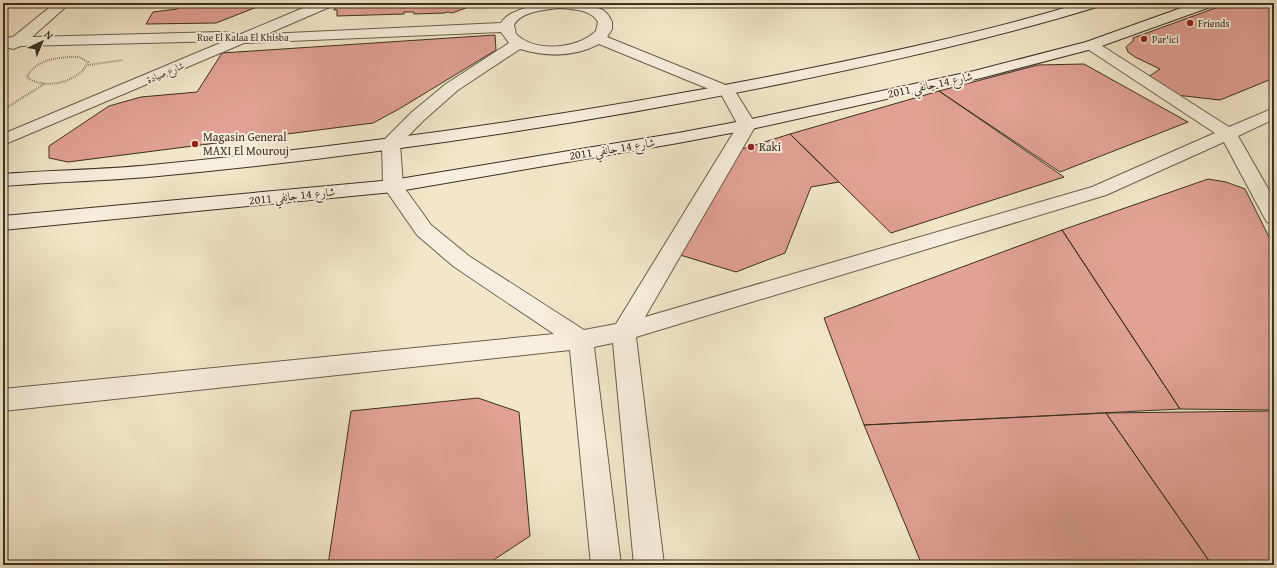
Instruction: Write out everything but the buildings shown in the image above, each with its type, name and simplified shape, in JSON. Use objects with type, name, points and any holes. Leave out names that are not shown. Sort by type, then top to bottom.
[{"type":"street","points":[[3,54],[10,42],[63,3]]},
{"type":"street","name":"شارع صيادة","points":[[3,126],[300,3]]},
{"type":"street","name":"شارع صيادة","points":[[3,140],[327,3]]},
{"type":"street","points":[[3,180],[145,171],[391,143],[578,116],[727,91],[942,45],[1047,18],[1095,3]]},
{"type":"street","name":"شارع 14 جانفي 2011","points":[[3,223],[393,186],[678,138],[747,125],[976,75],[1091,45],[1208,3]]},
{"type":"street","points":[[544,4],[574,4],[598,13],[604,20],[606,28],[601,35],[577,47],[560,50],[542,50],[527,47],[519,43],[508,34],[507,27],[510,20],[519,13],[530,8],[544,4]]},
{"type":"street","name":"Rue El Kalaa El Khisba","points":[[10,42],[221,36],[244,38],[507,27]]},
{"type":"street","points":[[597,38],[727,91],[747,125],[624,332],[649,565]]},
{"type":"street","points":[[519,43],[452,87],[418,116],[391,143],[393,186],[424,230],[450,252],[461,261],[581,340]]},
{"type":"street","points":[[1091,45],[1228,134],[1274,217]]},
{"type":"street","points":[[3,400],[581,340],[624,332],[1099,190],[1274,113]]},
{"type":"street","points":[[581,340],[606,565]]},
{"type":"path","points":[[44,84],[29,81],[27,77],[28,73],[41,64],[71,56],[85,59],[88,62],[88,65]]},
{"type":"path","points":[[3,110],[9,104],[44,84],[72,78],[80,74],[88,65],[122,60],[136,60],[145,61],[152,65]]},
{"type":"place","name":"Friends","points":[[1190,23]]},
{"type":"place","name":"Par'ici","points":[[1144,39]]},
{"type":"place","name":"Magasin General MAXI El Mourouj","points":[[195,144]]},
{"type":"place","name":"Raki","points":[[751,147]]}]
